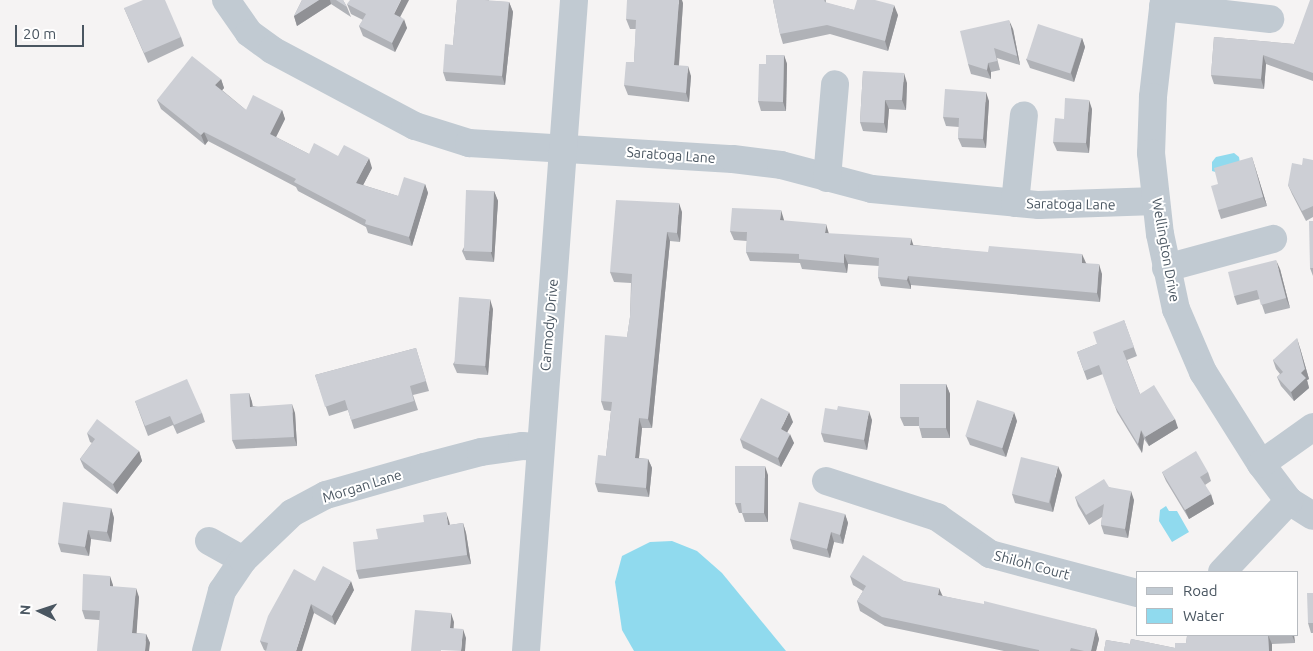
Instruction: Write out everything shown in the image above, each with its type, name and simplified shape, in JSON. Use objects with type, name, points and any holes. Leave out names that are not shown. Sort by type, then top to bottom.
[{"type":"street","name":"Saratoga Lane","points":[[226,0],[249,33],[272,50],[415,126],[469,143],[733,159],[781,165],[872,189],[1015,203],[1080,206],[1156,201]]},
{"type":"street","name":"Carmody Drive","points":[[526,651],[539,447],[564,149],[574,0]]},
{"type":"street","points":[[1163,3],[1270,19]]},
{"type":"street","name":"Wellington Drive","points":[[1163,3],[1152,144],[1156,201],[1166,268],[1189,342],[1260,464],[1289,501],[1313,516]]},
{"type":"street","points":[[827,178],[835,84]]},
{"type":"street","points":[[1015,203],[1024,115]]},
{"type":"street","points":[[1166,268],[1273,239]]},
{"type":"street","points":[[1260,464],[1313,427]]},
{"type":"street","name":"Morgan Lane","points":[[206,651],[222,591],[243,560],[292,513],[326,495],[482,452],[522,446],[539,447]]},
{"type":"street","name":"Shiloh Court","points":[[826,481],[937,517],[990,554],[1136,593]]},
{"type":"street","points":[[1223,571],[1289,501]]},
{"type":"street","points":[[209,541],[243,560]]},
{"type":"water","points":[[1234,153],[1239,157],[1240,164],[1219,173],[1212,171],[1212,162],[1216,157]]},
{"type":"water","points":[[1166,506],[1169,511],[1177,511],[1189,532],[1172,542],[1159,521],[1160,510]]},
{"type":"water","points":[[672,541],[697,551],[722,573],[786,651],[634,651],[622,630],[615,582],[622,556],[650,542]]},
{"type":"building","points":[[143,0],[165,0],[181,37],[144,53],[124,8]]},
{"type":"building","points":[[302,0],[319,0],[294,16]]},
{"type":"building","points":[[336,0],[343,0],[347,7]]},
{"type":"building","points":[[350,0],[401,0],[394,14],[404,19],[392,43],[359,26],[366,14],[347,4]]},
{"type":"building","points":[[457,0],[509,2],[502,76],[443,72],[445,44],[453,45]]},
{"type":"building","points":[[627,0],[679,0],[674,65],[688,66],[686,93],[624,85],[626,62],[634,62],[636,20],[626,19]]},
{"type":"building","points":[[773,0],[824,0],[825,2],[854,10],[857,0],[875,0],[894,5],[885,41],[827,25],[780,34]]},
{"type":"building","points":[[1310,0],[1313,0],[1313,73],[1263,55],[1261,79],[1211,75],[1214,37],[1294,44]]},
{"type":"building","points":[[1009,20],[1017,56],[994,48],[997,61],[988,63],[987,70],[968,64],[960,31]]},
{"type":"building","points":[[1038,24],[1082,38],[1070,73],[1027,59]]},
{"type":"building","points":[[766,55],[784,55],[783,102],[758,101],[759,64],[766,64]]},
{"type":"building","points":[[192,56],[221,79],[215,85],[246,110],[253,95],[282,110],[270,134],[309,154],[314,143],[338,156],[344,145],[369,158],[356,183],[398,196],[404,177],[425,184],[409,237],[365,224],[366,220],[294,182],[296,179],[204,132],[201,135],[157,100]]},
{"type":"building","points":[[863,71],[904,73],[902,100],[885,100],[884,123],[860,122]]},
{"type":"building","points":[[945,89],[986,92],[983,139],[958,138],[959,118],[943,117]]},
{"type":"building","points":[[1065,98],[1089,100],[1086,143],[1053,142],[1055,118],[1064,119]]},
{"type":"building","points":[[1252,157],[1263,197],[1218,210],[1211,186],[1218,184],[1214,168]]},
{"type":"building","points":[[1303,158],[1313,160],[1313,206],[1302,211],[1288,185],[1292,163],[1302,165]]},
{"type":"building","points":[[466,190],[494,191],[492,252],[464,251]]},
{"type":"building","points":[[616,200],[679,203],[677,233],[667,232],[648,419],[639,418],[635,458],[648,459],[646,488],[595,483],[598,455],[606,456],[612,402],[601,401],[605,335],[627,337],[630,317],[632,274],[610,272]]},
{"type":"building","points":[[732,208],[781,210],[780,220],[826,224],[825,233],[911,238],[910,245],[988,252],[989,246],[1082,254],[1082,263],[1099,264],[1097,293],[908,276],[907,280],[878,277],[879,258],[844,254],[844,263],[799,259],[799,254],[746,252],[747,232],[730,231]]},
{"type":"building","points":[[1309,221],[1313,221],[1313,268],[1310,268]]},
{"type":"building","points":[[1276,260],[1286,298],[1261,305],[1257,290],[1234,296],[1228,272]]},
{"type":"building","points":[[459,297],[490,299],[485,366],[454,364]]},
{"type":"building","points":[[1124,320],[1134,347],[1123,351],[1140,394],[1154,385],[1175,419],[1145,437],[1141,430],[1138,444],[1113,403],[1099,365],[1084,371],[1077,352],[1097,344],[1093,332]]},
{"type":"building","points":[[1297,338],[1305,369],[1301,373],[1306,378],[1291,392],[1277,377],[1283,372],[1273,360]]},
{"type":"building","points":[[416,348],[426,381],[410,386],[414,401],[351,420],[345,400],[325,407],[315,375]]},
{"type":"building","points":[[187,379],[202,413],[174,425],[170,416],[145,426],[135,401]]},
{"type":"building","points":[[900,384],[946,384],[946,428],[919,428],[919,417],[900,417]]},
{"type":"building","points":[[249,393],[250,407],[292,404],[294,437],[232,440],[230,394]]},
{"type":"building","points":[[761,398],[789,412],[781,429],[790,434],[778,458],[740,439]]},
{"type":"building","points":[[977,400],[1014,412],[1002,448],[965,436]]},
{"type":"building","points":[[838,406],[869,411],[864,440],[821,433],[825,408],[837,410]]},
{"type":"building","points":[[97,419],[139,451],[113,484],[80,459],[95,439],[87,433]]},
{"type":"building","points":[[1196,451],[1208,472],[1200,477],[1211,494],[1185,510],[1162,472]]},
{"type":"building","points":[[1021,457],[1058,466],[1049,503],[1012,494]]},
{"type":"building","points":[[735,466],[765,466],[764,513],[742,513],[741,503],[735,503]]},
{"type":"building","points":[[1104,479],[1109,487],[1131,491],[1125,529],[1101,525],[1104,504],[1086,515],[1075,497]]},
{"type":"building","points":[[63,502],[111,508],[107,532],[88,530],[85,547],[58,543]]},
{"type":"building","points":[[799,502],[845,514],[840,535],[831,532],[827,549],[790,539]]},
{"type":"building","points":[[446,512],[448,525],[463,523],[467,555],[356,570],[353,542],[378,539],[376,529],[424,522],[423,515]]},
{"type":"building","points":[[863,555],[904,581],[939,588],[938,595],[984,604],[984,601],[1096,629],[1091,651],[1071,648],[1070,651],[1039,651],[882,617],[857,601],[866,586],[850,576]]},
{"type":"building","points":[[323,566],[351,581],[332,616],[311,604],[296,651],[266,651],[268,643],[260,641],[268,616],[294,569],[315,581]]},
{"type":"building","points":[[83,574],[110,576],[110,586],[136,588],[132,633],[146,634],[145,651],[97,651],[100,611],[82,610]]},
{"type":"building","points":[[1307,593],[1313,593],[1313,623],[1308,623]]},
{"type":"building","points":[[415,610],[451,613],[450,628],[463,629],[461,651],[411,651]]},
{"type":"building","points":[[1187,636],[1268,636],[1269,651],[1104,651],[1106,640],[1130,644],[1131,639],[1175,648],[1175,643],[1186,643]]}]
